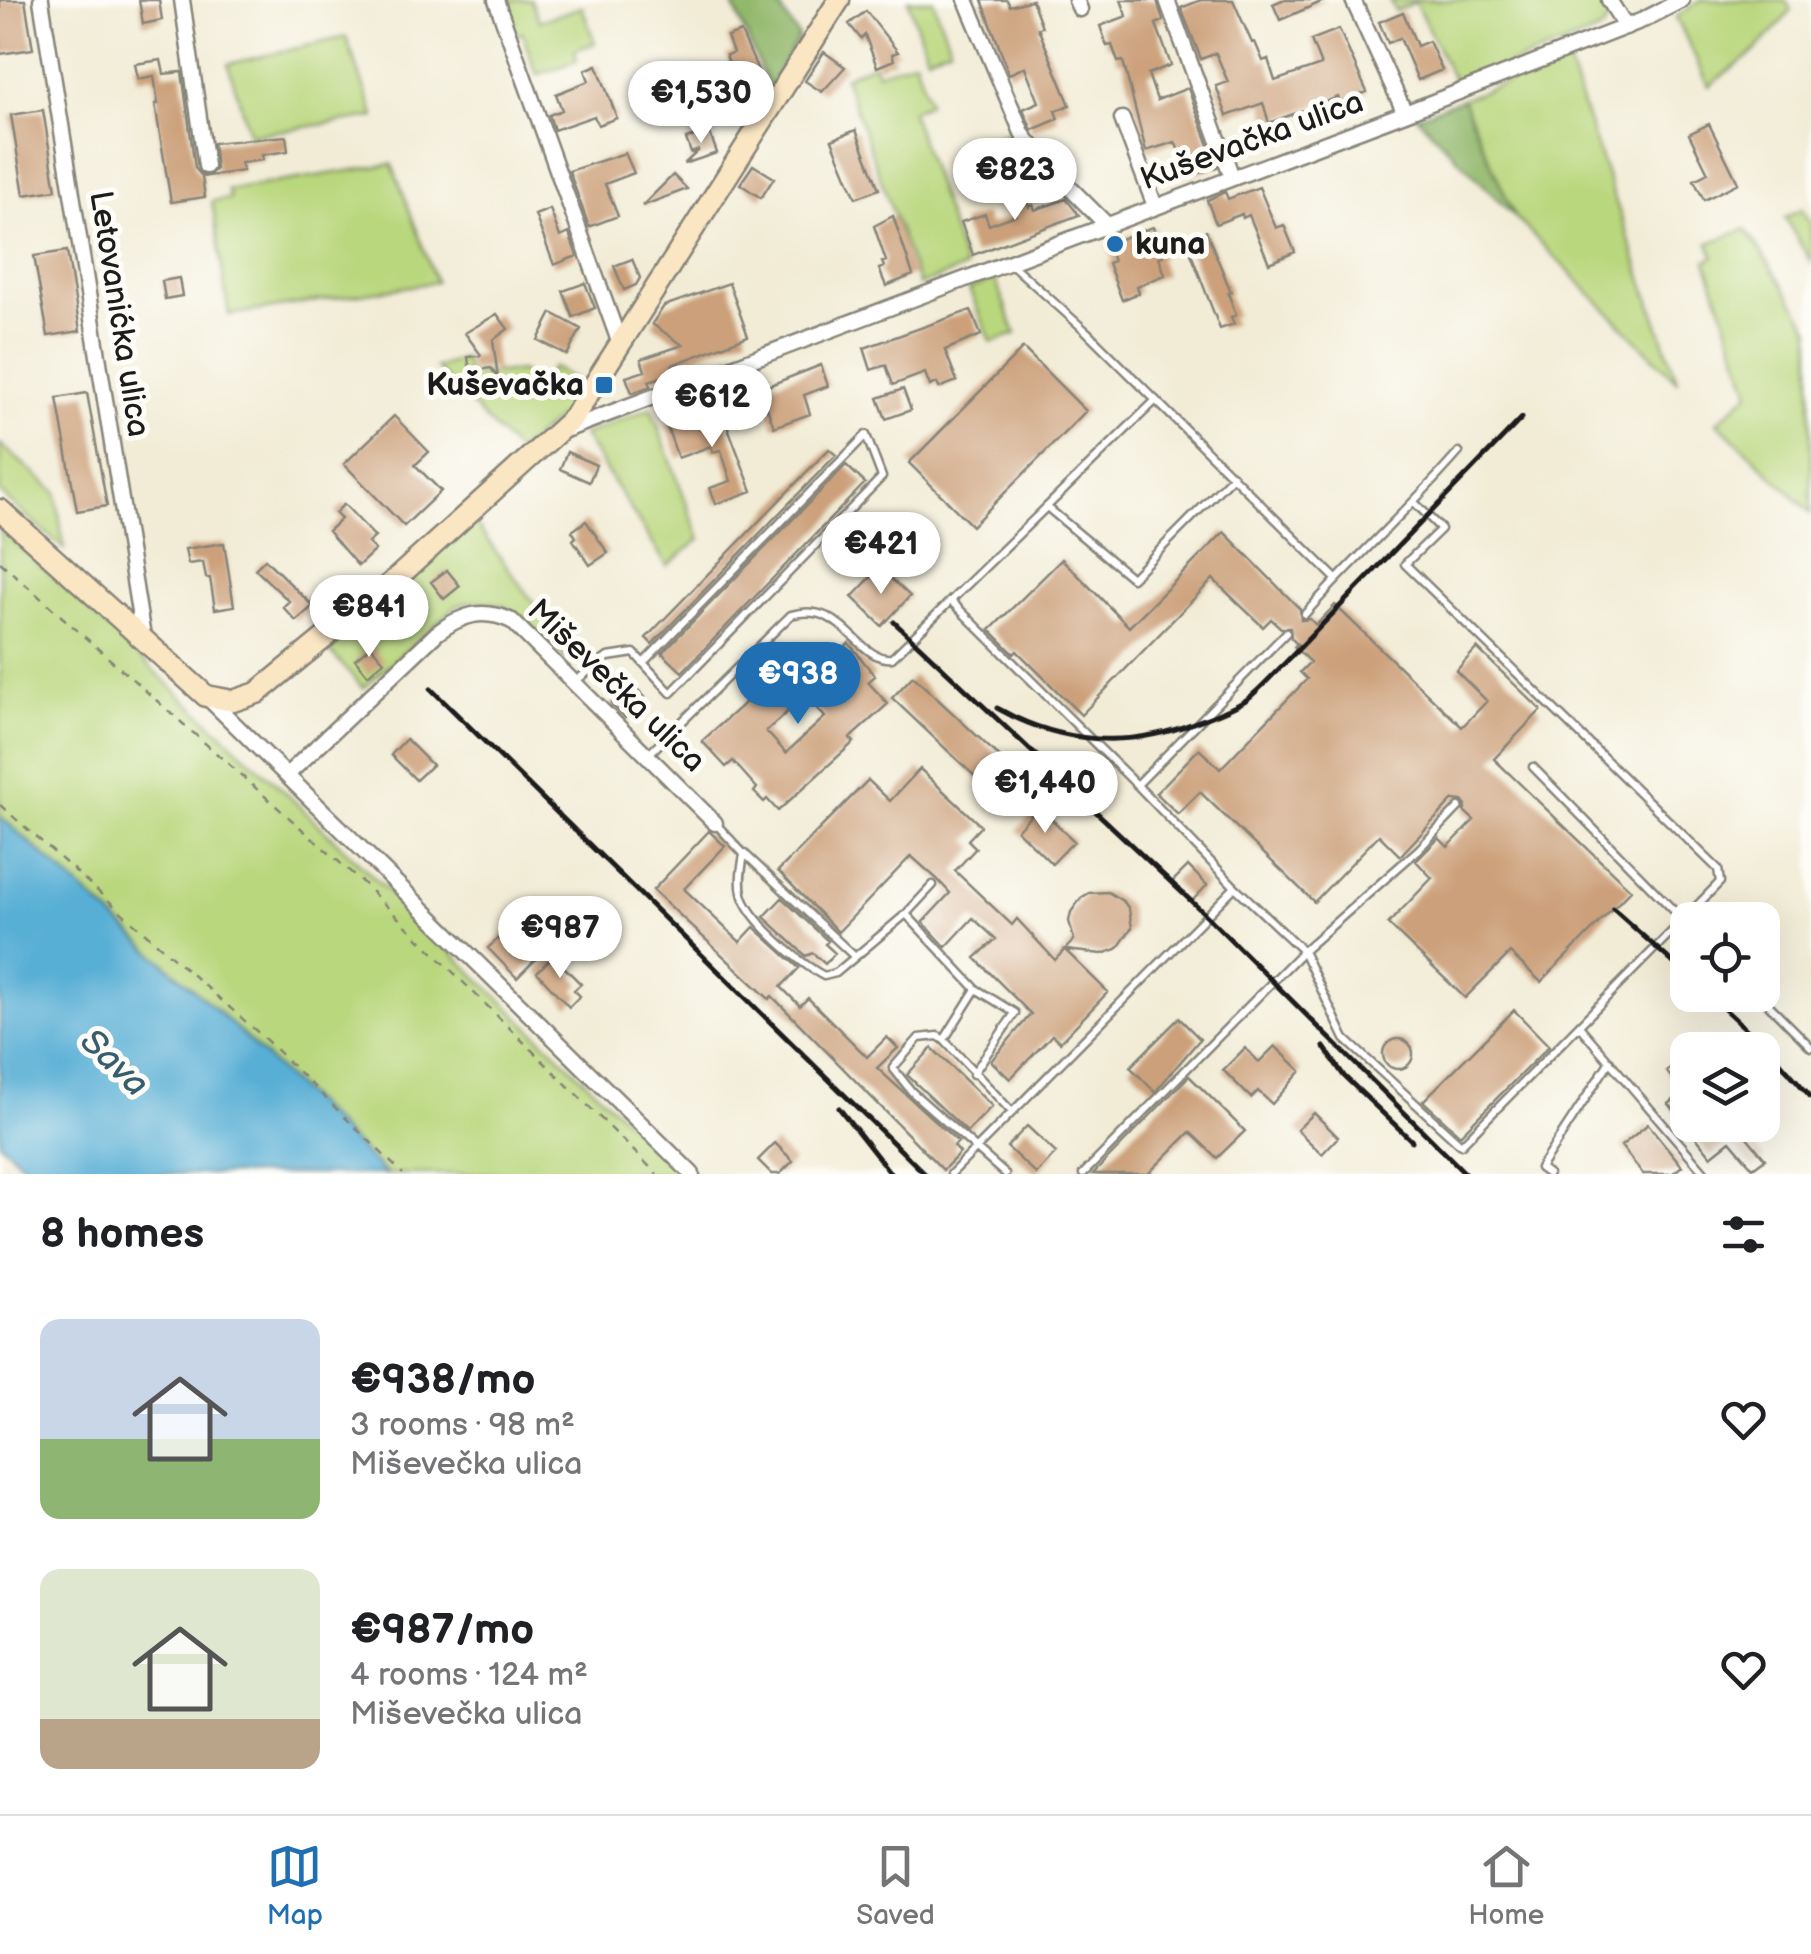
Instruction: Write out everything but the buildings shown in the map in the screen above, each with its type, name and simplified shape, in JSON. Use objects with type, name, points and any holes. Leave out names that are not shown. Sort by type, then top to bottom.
[{"type":"street","name":"Letovanićka ulica","points":[[41,0],[142,637]]},
{"type":"street","points":[[182,0],[206,166]]},
{"type":"street","points":[[496,0],[620,341]]},
{"type":"street","points":[[206,696],[245,699],[273,683],[559,434],[585,400],[839,0]]},
{"type":"street","points":[[966,0],[1023,135],[1107,225]]},
{"type":"street","points":[[1167,0],[1232,177]]},
{"type":"street","points":[[1352,0],[1404,114]]},
{"type":"street","points":[[1610,0],[1626,27]]},
{"type":"street","name":"Kuševačka ulica","points":[[559,434],[1404,114],[1626,27],[1682,0]]},
{"type":"street","points":[[1122,119],[1155,206]]},
{"type":"street","points":[[0,510],[288,774],[692,1174]]},
{"type":"street","name":"Miševečka ulica","points":[[288,774],[438,633],[454,620],[483,612],[512,621],[715,823]]},
{"type":"lane","points":[[1010,262],[1336,579]]},
{"type":"lane","points":[[646,756],[791,616],[810,611],[822,614],[883,659],[892,658],[1156,400]]},
{"type":"lane","points":[[573,682],[618,653],[634,652],[670,693],[882,477],[866,435],[644,662]]},
{"type":"lane","points":[[1305,614],[1415,503],[1459,452]]},
{"type":"lane","points":[[1048,508],[1132,578],[1233,476]]},
{"type":"lane","points":[[1415,503],[1442,530],[1404,564],[1718,869],[1720,882],[1702,902]]},
{"type":"lane","points":[[952,602],[1303,951],[1346,1039],[1461,1145],[1670,937]]},
{"type":"lane","points":[[1137,784],[1286,633]]},
{"type":"lane","points":[[1533,767],[1670,907]]},
{"type":"lane","points":[[1083,1174],[1303,951],[1418,850],[1458,807]]},
{"type":"lane","points":[[715,823],[854,957]]},
{"type":"lane","points":[[744,854],[742,894],[748,910],[807,968],[824,976],[836,973],[906,914],[933,885]]},
{"type":"lane","points":[[951,1174],[1235,887]]},
{"type":"lane","points":[[906,914],[976,989],[1015,1013],[973,1074]]},
{"type":"lane","points":[[944,1040],[976,989]]},
{"type":"lane","points":[[1776,1012],[1811,1047]]},
{"type":"lane","points":[[1578,1026],[1706,1174]]},
{"type":"lane","points":[[1005,1174],[912,1092],[893,1068],[919,1038],[938,1036],[1012,1112]]},
{"type":"lane","points":[[1548,1174],[1540,1168],[1610,1061]]},
{"type":"path","points":[[0,562],[363,883],[657,1174]]},
{"type":"path","points":[[0,806],[262,1036],[403,1174]]},
{"type":"green space","points":[[531,0],[539,21],[582,7],[595,43],[575,50],[577,61],[537,75],[522,33],[514,36],[503,4]]},
{"type":"green space","points":[[731,0],[775,0],[799,37],[769,88]]},
{"type":"green space","points":[[908,0],[933,0],[950,47],[927,56]]},
{"type":"green space","points":[[1390,0],[1603,0],[1610,16],[1602,30],[1456,85],[1415,2],[1395,11]]},
{"type":"green space","points":[[1700,0],[1786,0],[1791,11],[1754,52],[1709,86],[1676,17]]},
{"type":"green space","points":[[346,37],[375,117],[250,135],[228,64]]},
{"type":"green space","points":[[915,60],[929,103],[911,111],[965,268],[919,285],[844,77],[873,64],[877,73]]},
{"type":"green space","points":[[1567,60],[1678,382],[1515,217],[1462,99]]},
{"type":"green space","points":[[1462,99],[1515,217],[1416,116]]},
{"type":"green space","points":[[1012,131],[1028,166],[1002,174],[1003,184],[983,190],[968,145]]},
{"type":"green space","points":[[392,164],[436,282],[229,315],[212,201],[230,199],[228,190]]},
{"type":"green space","points":[[1802,209],[1811,225],[1811,262],[1785,218]]},
{"type":"green space","points":[[1746,229],[1811,329],[1811,513],[1717,422],[1750,392],[1706,261],[1714,257],[1709,243]]},
{"type":"green space","points":[[995,279],[1016,334],[991,342],[969,289]]},
{"type":"green space","points":[[464,358],[468,375],[520,371],[542,383],[552,367],[582,384],[568,410],[517,452],[436,368]]},
{"type":"green space","points":[[651,408],[700,539],[667,566],[583,435]]},
{"type":"green space","points":[[0,444],[56,492],[64,549],[0,493]]},
{"type":"green space","points":[[473,520],[571,654],[565,659],[529,624],[503,606],[472,602],[455,607],[363,688],[328,649]]},
{"type":"green space","points":[[0,528],[285,792],[682,1174],[386,1174],[219,1012],[0,816]]},
{"type":"water","name":"Sava","points":[[0,816],[219,1012],[386,1174],[33,1174],[0,1143]]},
{"type":"railway","points":[[997,708],[1045,729],[1095,739],[1120,739],[1171,731],[1240,704],[1285,663],[1522,418]]},
{"type":"railway","points":[[894,622],[1207,916],[1466,1174]]},
{"type":"railway","points":[[431,689],[925,1174]]},
{"type":"railway","points":[[1613,909],[1670,960]]},
{"type":"railway","points":[[1727,1012],[1772,1053],[1811,1097]]},
{"type":"railway","points":[[1324,1047],[1344,1076],[1412,1141]]},
{"type":"railway","points":[[839,1108],[891,1174]]},
{"type":"place","name":"kuna","points":[[1115,244]]},
{"type":"place","name":"Kuševačka","points":[[604,385]]}]
